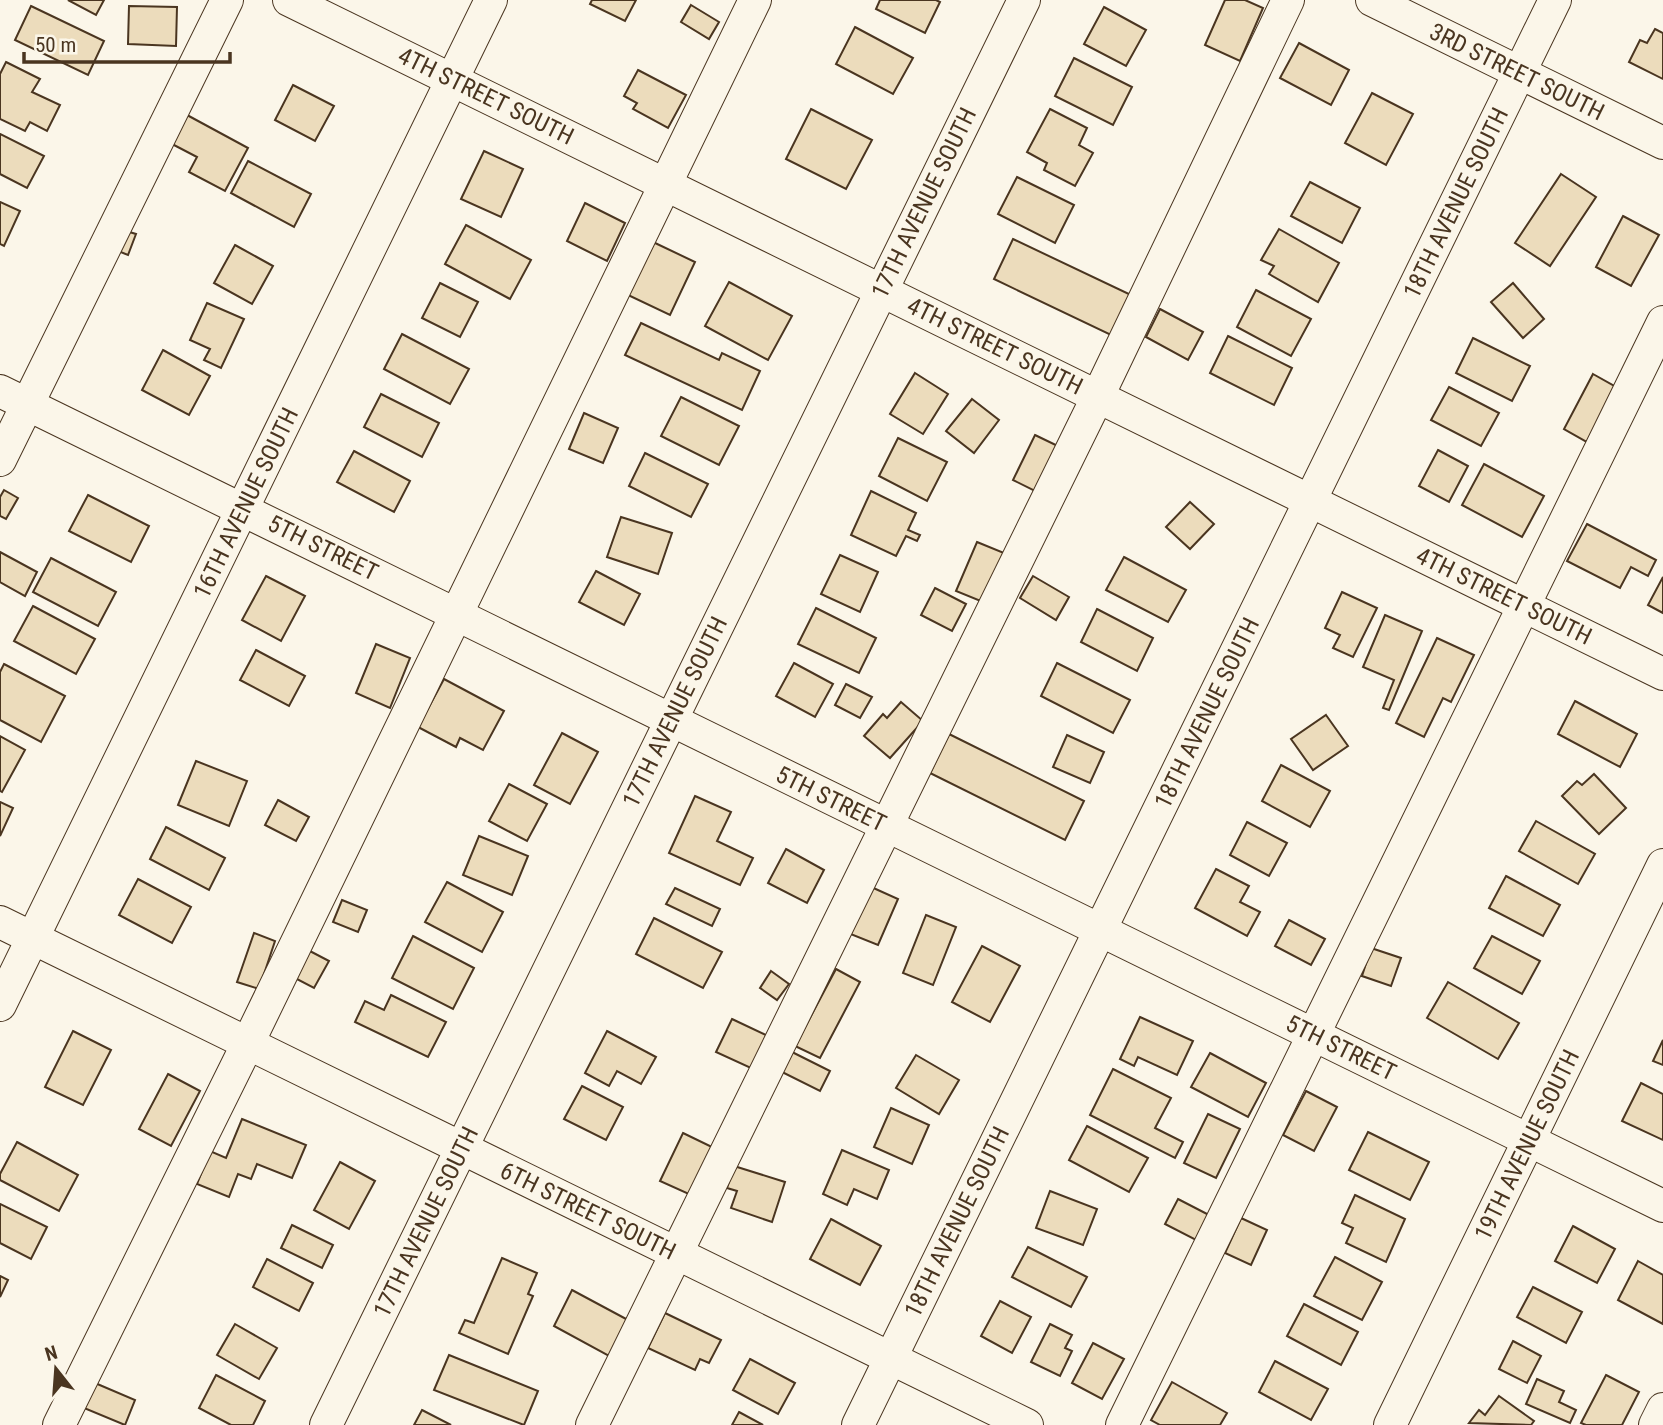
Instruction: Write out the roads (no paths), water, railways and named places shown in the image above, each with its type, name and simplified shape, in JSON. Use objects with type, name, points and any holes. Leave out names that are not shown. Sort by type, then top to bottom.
[{"type":"street","points":[[0,460],[227,0]]},
{"type":"street","name":"4TH STREET SOUTH","points":[[289,0],[1663,674]]},
{"type":"street","name":"16TH AVENUE SOUTH","points":[[0,1005],[491,0]]},
{"type":"street","points":[[58,1425],[247,1045],[755,0]]},
{"type":"street","name":"17TH AVENUE SOUTH","points":[[326,1425],[1024,0]]},
{"type":"street","points":[[592,1425],[1098,396],[1288,0]]},
{"type":"street","name":"3RD STREET SOUTH","points":[[1372,0],[1663,143]]},
{"type":"street","name":"18TH AVENUE SOUTH","points":[[858,1425],[1555,0]]},
{"type":"street","points":[[1122,1425],[1663,322]]},
{"type":"street","name":"5TH STREET","points":[[0,391],[1663,1206]]},
{"type":"street","name":"19TH AVENUE SOUTH","points":[[1390,1425],[1663,864]]},
{"type":"street","name":"6TH STREET SOUTH","points":[[0,922],[1027,1425]]},
{"type":"street","points":[[1655,1425],[1663,1409]]}]
